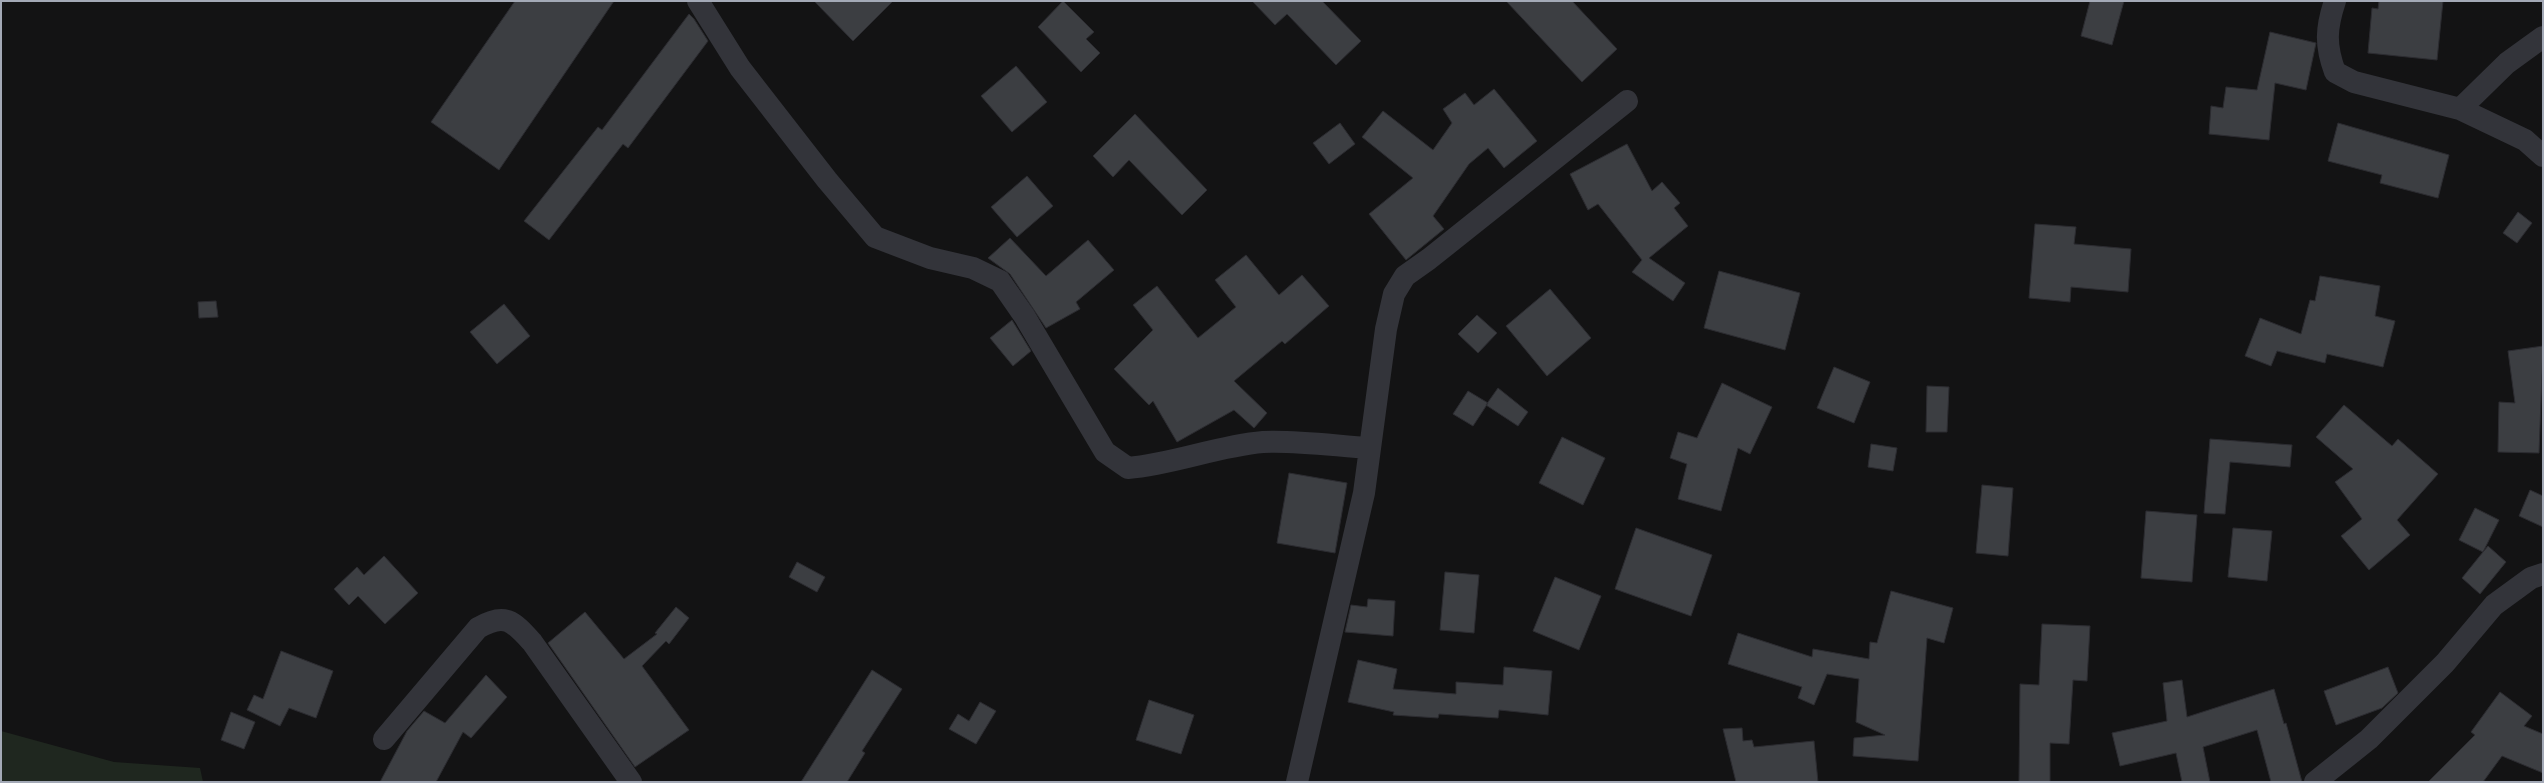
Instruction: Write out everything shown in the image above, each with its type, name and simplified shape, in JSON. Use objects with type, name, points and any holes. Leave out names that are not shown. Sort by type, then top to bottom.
[{"type":"street","points":[[698,1],[740,68],[827,180],[875,237],[930,258],[973,268],[1000,280],[1025,317],[1105,452],[1128,468],[1160,465],[1204,452],[1264,442],[1370,448]]},
{"type":"street","points":[[2336,1],[2329,21],[2327,51],[2335,72],[2354,82],[2460,109],[2525,140],[2543,156]]},
{"type":"street","points":[[2460,109],[2506,63],[2543,37]]},
{"type":"street","points":[[1297,782],[1364,493],[1386,329],[1394,294],[1404,276],[1429,259],[1627,101]]},
{"type":"street","points":[[2315,782],[2369,739],[2445,663],[2494,605],[2531,578],[2543,574]]},
{"type":"street","points":[[384,738],[478,628],[490,621],[502,618],[515,624],[532,642],[631,782]]},
{"type":"shaded area","points":[[1,731],[114,762],[200,768],[203,782],[1,782]]},
{"type":"building","points":[[515,1],[614,1],[499,170],[431,122]]},
{"type":"building","points":[[814,1],[893,1],[853,41]]},
{"type":"building","points":[[1063,1],[1094,32],[1086,39],[1100,53],[1081,72],[1038,27]]},
{"type":"building","points":[[1252,1],[1322,1],[1361,41],[1336,65],[1287,14],[1275,25]]},
{"type":"building","points":[[1506,1],[1572,1],[1617,49],[1582,82]]},
{"type":"building","points":[[2090,1],[2124,1],[2112,45],[2081,36]]},
{"type":"building","points":[[2379,1],[2443,1],[2437,60],[2368,53],[2372,8],[2378,9]]},
{"type":"building","points":[[689,14],[694,19],[708,41],[628,148],[623,144],[549,240],[524,221],[598,127],[602,130]]},
{"type":"building","points":[[2270,32],[2316,43],[2306,90],[2275,83],[2269,140],[2209,134],[2211,106],[2223,108],[2226,87],[2257,90]]},
{"type":"building","points":[[1016,66],[1047,102],[1012,132],[981,96]]},
{"type":"building","points":[[1494,89],[1537,141],[1504,168],[1488,148],[1469,164],[1433,216],[1444,229],[1406,260],[1369,214],[1413,178],[1362,137],[1383,111],[1433,150],[1452,123],[1443,109],[1465,93],[1474,105]]},
{"type":"building","points":[[1135,114],[1207,190],[1182,215],[1129,160],[1113,177],[1093,156]]},
{"type":"building","points":[[1340,123],[1355,144],[1329,164],[1313,143]]},
{"type":"building","points":[[2338,123],[2449,155],[2438,198],[2380,183],[2382,175],[2328,161]]},
{"type":"building","points":[[1627,144],[1652,191],[1662,182],[1680,203],[1674,208],[1688,226],[1649,258],[1685,283],[1673,301],[1632,272],[1642,260],[1598,204],[1588,210],[1570,174]]},
{"type":"building","points":[[1027,176],[1053,206],[1017,237],[991,207]]},
{"type":"building","points":[[2518,212],[2532,223],[2517,243],[2503,233]]},
{"type":"building","points":[[2035,224],[2076,227],[2074,244],[2131,249],[2128,292],[2071,287],[2070,302],[2029,298]]},
{"type":"building","points":[[1010,238],[1046,276],[1088,240],[1114,270],[1076,302],[1080,309],[1046,328],[1010,274],[988,258]]},
{"type":"building","points":[[1246,255],[1279,295],[1302,275],[1329,306],[1285,344],[1282,341],[1234,381],[1267,413],[1254,428],[1234,410],[1177,442],[1153,401],[1149,405],[1114,369],[1153,330],[1133,305],[1157,286],[1198,338],[1236,307],[1215,280]]},
{"type":"building","points":[[1719,271],[1800,293],[1785,350],[1704,328]]},
{"type":"building","points":[[2320,276],[2380,286],[2375,316],[2395,321],[2383,367],[2327,354],[2325,363],[2277,351],[2271,366],[2245,356],[2260,318],[2301,334],[2310,300],[2315,301]]},
{"type":"building","points":[[1550,289],[1591,338],[1547,376],[1506,326]]},
{"type":"building","points":[[216,301],[218,317],[199,318],[198,302]]},
{"type":"building","points":[[504,304],[530,336],[497,364],[470,332]]},
{"type":"building","points":[[1477,315],[1497,333],[1478,353],[1458,334]]},
{"type":"building","points":[[1012,320],[1031,351],[1013,366],[990,338]]},
{"type":"building","points":[[2543,346],[2539,453],[2498,452],[2499,402],[2515,403],[2508,351]]},
{"type":"building","points":[[1834,367],[1870,382],[1854,423],[1817,408]]},
{"type":"building","points":[[1722,383],[1772,407],[1750,454],[1738,448],[1721,511],[1678,499],[1687,464],[1670,458],[1678,432],[1697,438]]},
{"type":"building","points":[[1927,386],[1949,387],[1947,432],[1926,432]]},
{"type":"building","points":[[1498,388],[1528,412],[1518,426],[1486,405]]},
{"type":"building","points":[[1468,391],[1488,403],[1473,426],[1453,414]]},
{"type":"building","points":[[2344,405],[2392,446],[2398,439],[2438,474],[2397,520],[2410,535],[2369,570],[2341,536],[2362,519],[2335,482],[2353,469],[2316,437]]},
{"type":"building","points":[[1562,437],[1605,458],[1583,505],[1539,483]]},
{"type":"building","points":[[2210,439],[2292,445],[2290,467],[2230,462],[2225,514],[2204,513]]},
{"type":"building","points":[[1871,444],[1897,448],[1893,471],[1868,467]]},
{"type":"building","points":[[1289,473],[1347,483],[1335,553],[1277,543]]},
{"type":"building","points":[[1982,485],[2013,488],[2008,556],[1976,553]]},
{"type":"building","points":[[2530,490],[2543,496],[2543,527],[2519,516]]},
{"type":"building","points":[[2475,508],[2499,520],[2483,552],[2459,540]]},
{"type":"building","points":[[2146,511],[2197,515],[2192,582],[2141,578]]},
{"type":"building","points":[[1636,528],[1712,555],[1691,616],[1615,589]]},
{"type":"building","points":[[2233,528],[2272,531],[2267,581],[2228,577]]},
{"type":"building","points":[[2488,546],[2506,562],[2480,594],[2462,578]]},
{"type":"building","points":[[384,556],[418,593],[385,624],[358,596],[349,605],[334,589],[357,567],[364,575]]},
{"type":"building","points":[[797,562],[825,577],[817,592],[789,577]]},
{"type":"building","points":[[1445,572],[1479,575],[1474,633],[1440,630]]},
{"type":"building","points":[[1555,577],[1601,596],[1579,650],[1533,631]]},
{"type":"building","points":[[1891,591],[1953,608],[1944,643],[1927,638],[1918,761],[1853,756],[1854,738],[1885,735],[1856,722],[1859,679],[1827,674],[1814,705],[1798,698],[1802,687],[1728,664],[1738,633],[1812,657],[1813,649],[1869,659],[1870,642],[1877,643]]},
{"type":"building","points":[[1368,599],[1395,601],[1393,636],[1345,632],[1351,605],[1367,607]]},
{"type":"building","points":[[676,607],[689,618],[669,644],[666,641],[642,666],[689,730],[635,767],[548,643],[585,612],[624,659],[657,634],[655,633]]},
{"type":"building","points":[[2042,624],[2090,626],[2087,681],[2073,680],[2069,744],[2050,743],[2050,782],[2019,782],[2020,684],[2039,685]]},
{"type":"building","points":[[281,651],[333,671],[316,718],[289,708],[280,726],[247,710],[254,695],[263,699]]},
{"type":"building","points":[[1358,660],[1397,669],[1393,689],[1456,694],[1456,682],[1503,685],[1504,667],[1552,671],[1548,715],[1499,710],[1498,718],[1439,714],[1438,718],[1393,715],[1394,712],[1348,702]]},
{"type":"building","points":[[2388,667],[2398,693],[2382,708],[2336,725],[2324,691]]},
{"type":"building","points":[[872,670],[902,689],[862,751],[865,753],[847,782],[801,782]]},
{"type":"building","points":[[486,675],[507,697],[471,738],[463,732],[436,782],[380,782],[407,731],[424,711],[445,723]]},
{"type":"building","points":[[2182,680],[2187,717],[2274,689],[2284,724],[2286,723],[2302,782],[2271,782],[2257,730],[2203,747],[2210,782],[2182,782],[2176,753],[2120,766],[2112,733],[2167,721],[2163,683]]},
{"type":"building","points":[[2500,692],[2532,716],[2524,726],[2543,734],[2543,773],[2502,756],[2483,782],[2428,782],[2475,735],[2471,732]]},
{"type":"building","points":[[1149,700],[1194,715],[1181,754],[1136,740]]},
{"type":"building","points":[[980,702],[996,711],[976,744],[949,729],[958,714],[969,721]]},
{"type":"building","points":[[231,712],[255,722],[244,749],[221,740]]},
{"type":"building","points":[[1742,728],[1743,741],[1752,740],[1754,747],[1814,741],[1818,782],[1736,782],[1723,729]]}]
